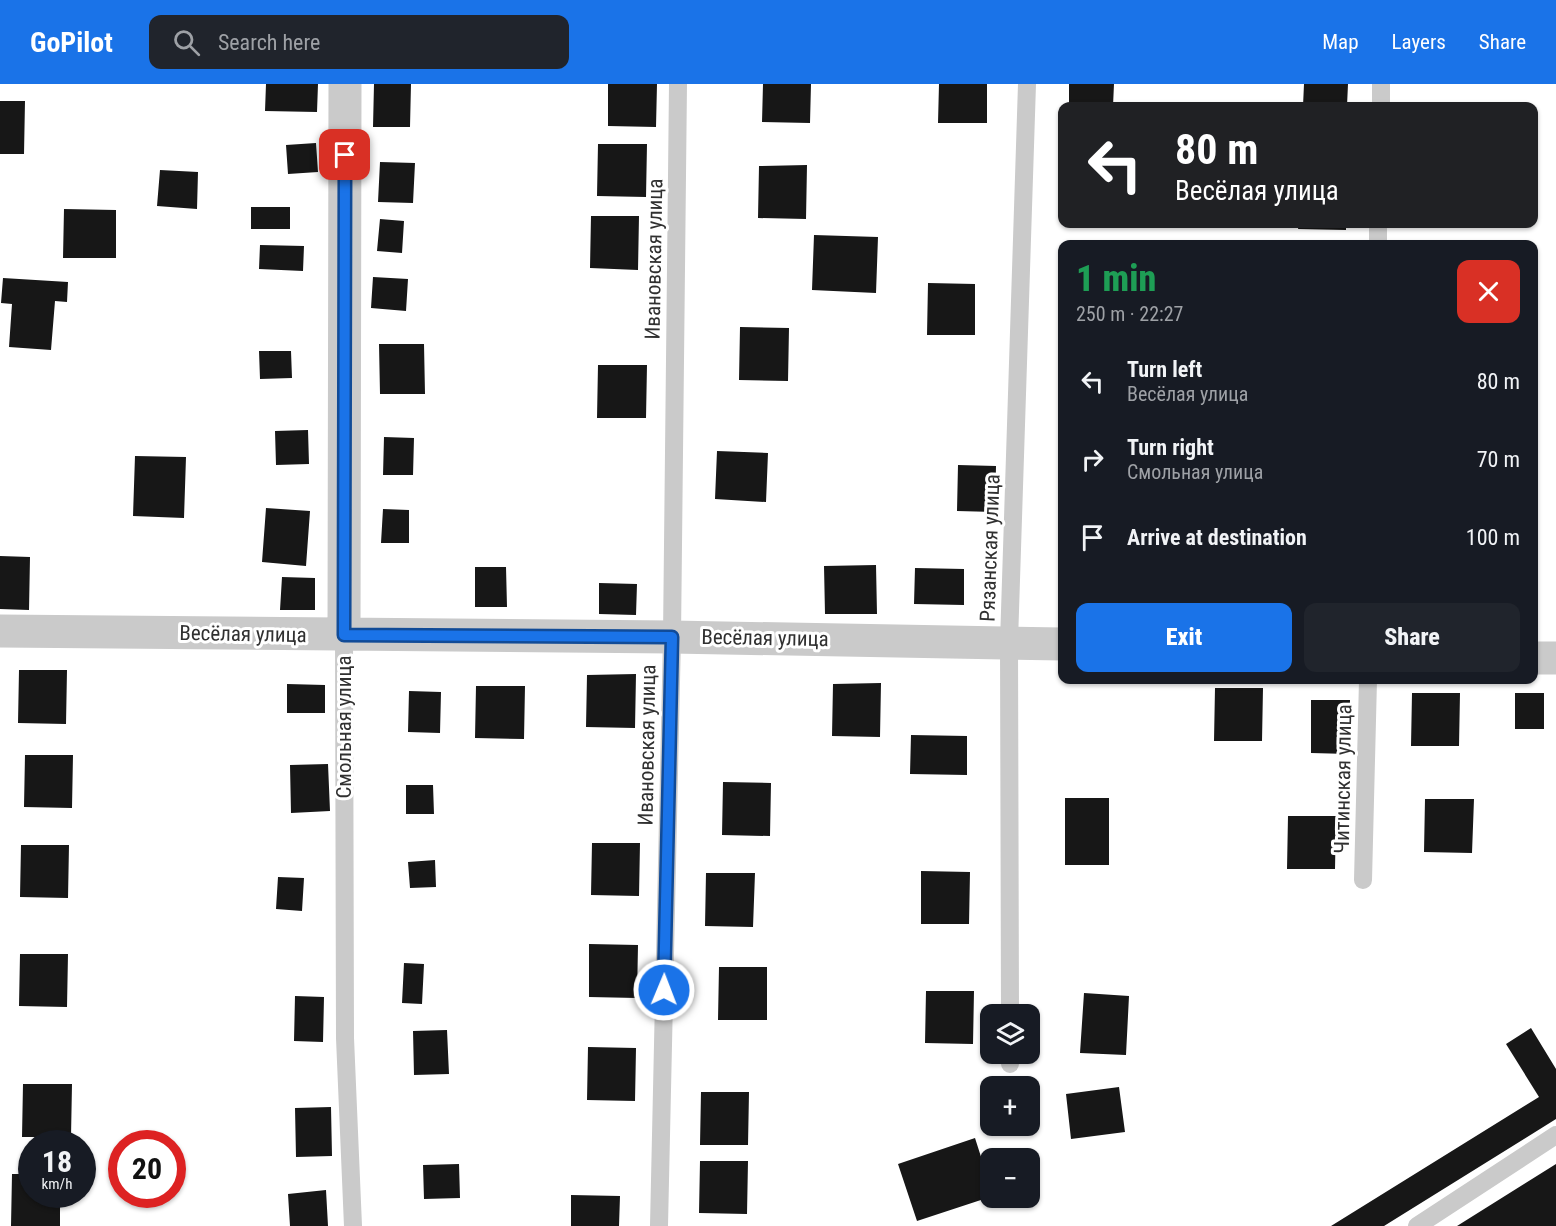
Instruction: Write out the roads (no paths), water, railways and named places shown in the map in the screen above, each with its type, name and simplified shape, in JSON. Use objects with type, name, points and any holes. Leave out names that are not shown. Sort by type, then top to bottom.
[{"type":"street","name":"Смольная улица","points":[[344,635],[345,84]]},
{"type":"street","name":"Весёлая улица","points":[[0,631],[672,637],[1058,644]]},
{"type":"street","points":[[1538,658],[1556,658]]},
{"type":"lane","name":"Ивановская улица","points":[[659,1226],[672,637],[678,84]]},
{"type":"lane","name":"Рязанская улица","points":[[1010,1004],[1009,642],[1027,84]]},
{"type":"lane","points":[[1381,102],[1382,84]]},
{"type":"lane","name":"Смольная улица","points":[[344,635],[345,1038],[353,1226]]},
{"type":"lane","name":"Читинская улица","points":[[1363,880],[1368,684]]},
{"type":"lane","points":[[1417,1226],[1556,1135]]}]
